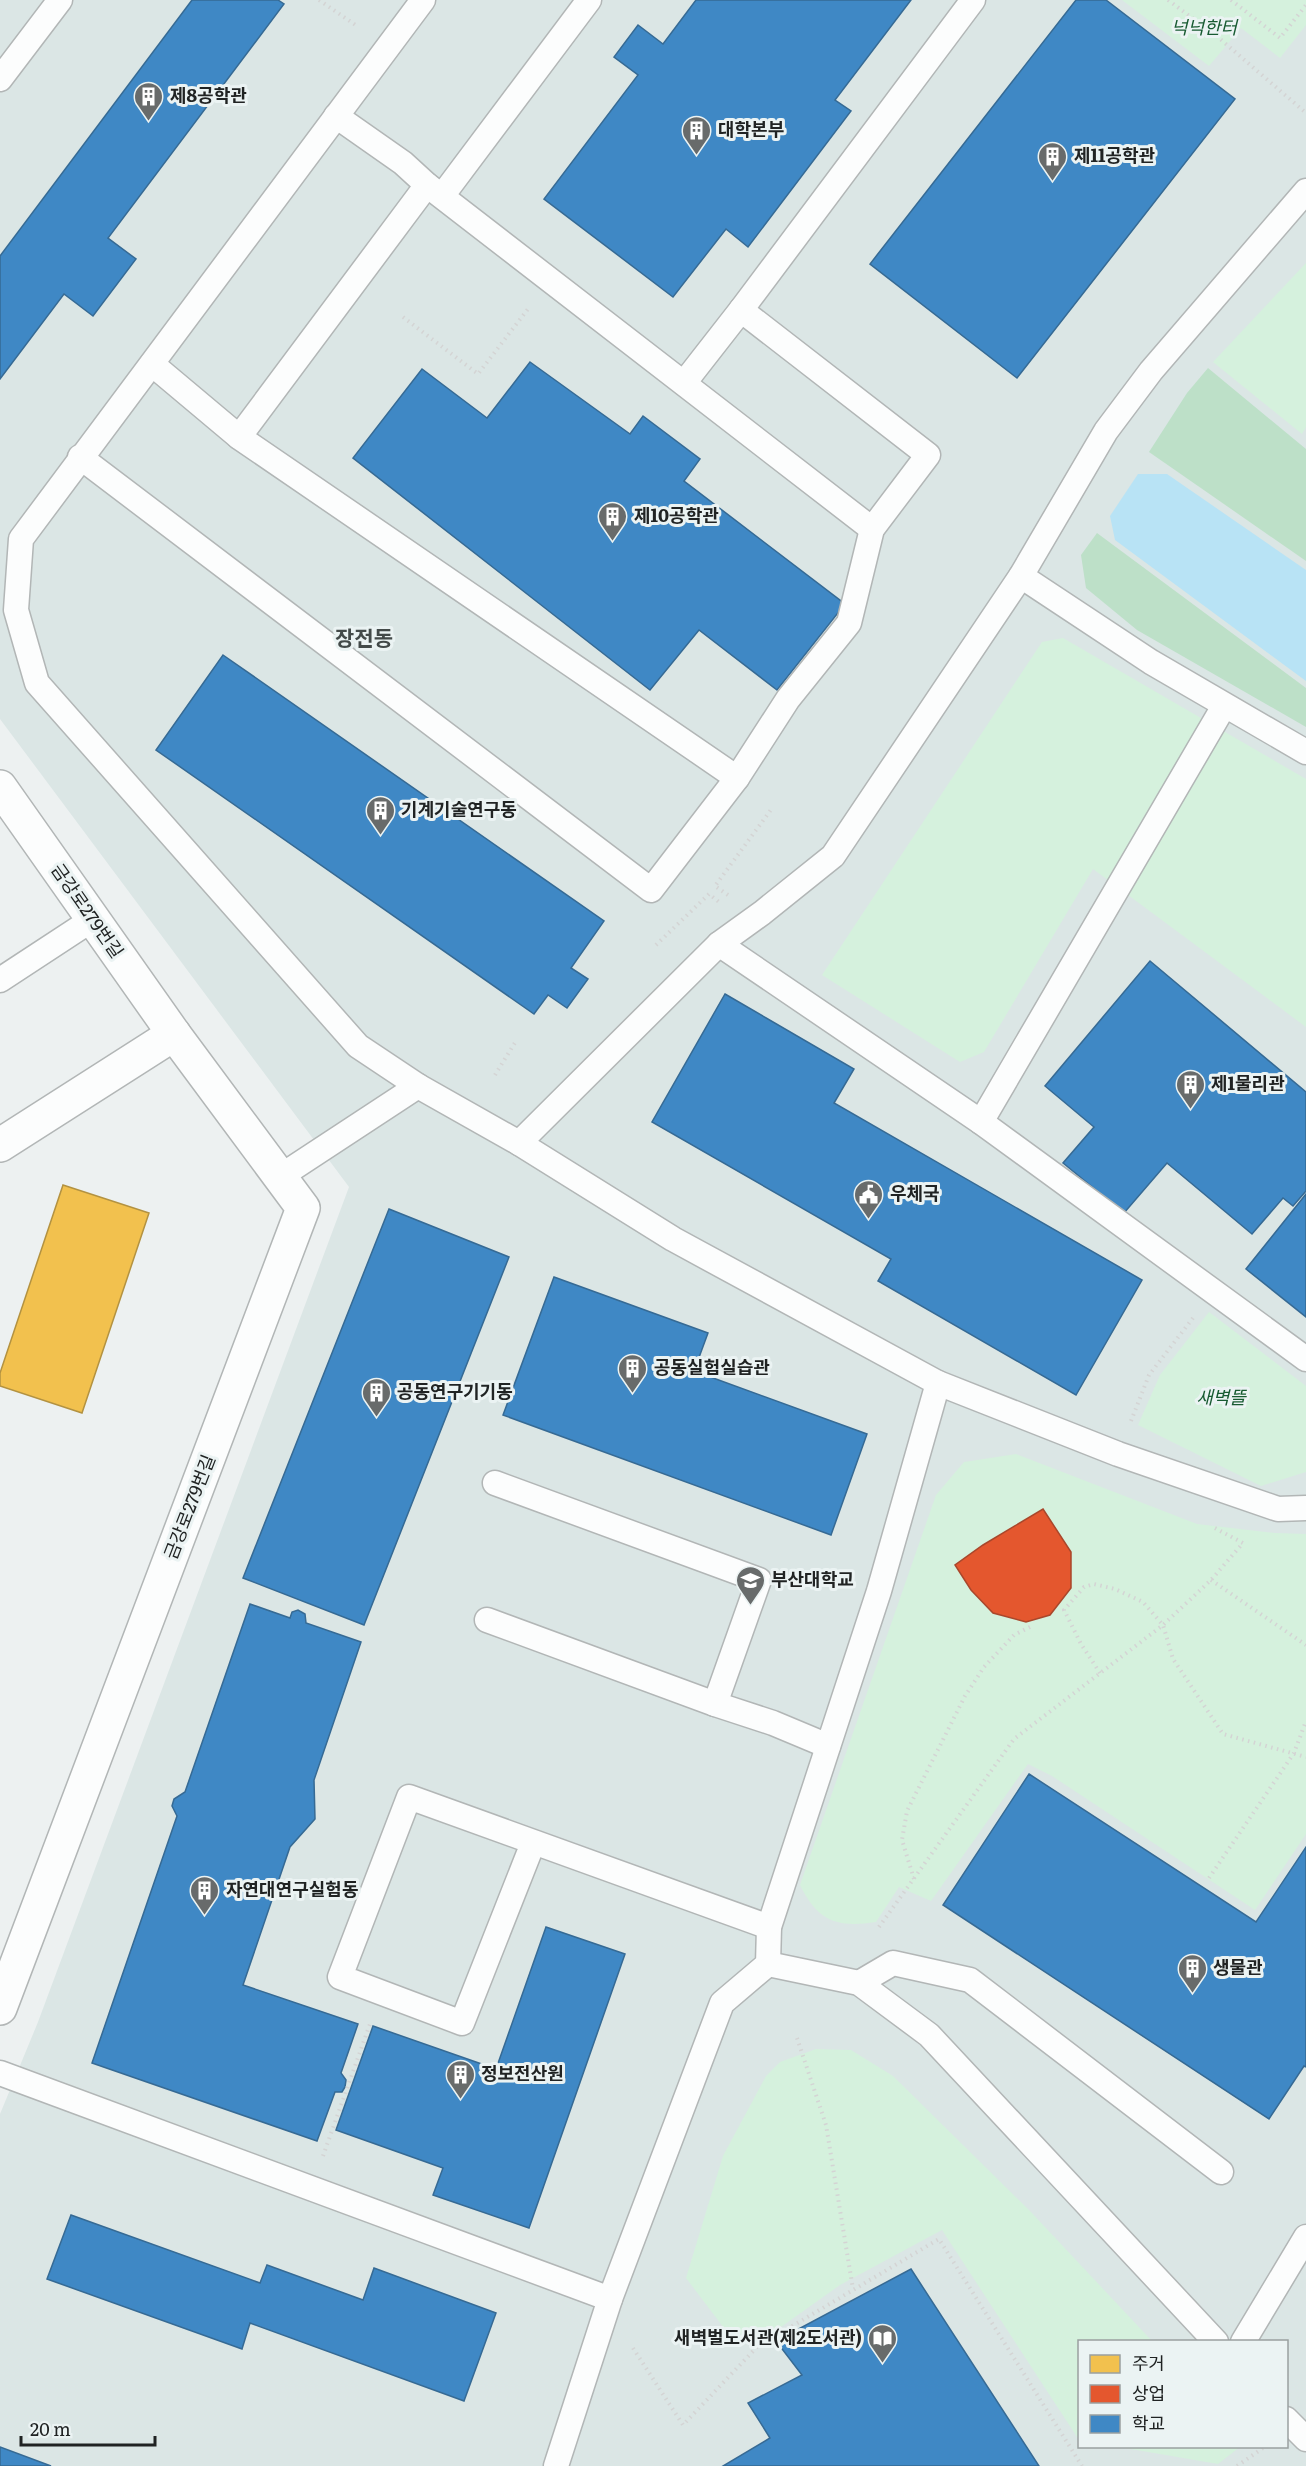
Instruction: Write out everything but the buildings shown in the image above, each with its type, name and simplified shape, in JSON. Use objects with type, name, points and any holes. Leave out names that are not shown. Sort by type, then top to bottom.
[{"type":"street","name":"금강로279번길","points":[[0,787],[174,1034],[303,1208],[0,2008]]},
{"type":"street","points":[[0,1145],[174,1034]]},
{"type":"lane","points":[[0,79],[60,0]]},
{"type":"lane","points":[[423,0],[21,539],[16,610],[37,682],[358,1046],[418,1086],[519,1143],[673,1239],[938,1383],[1118,1454],[1278,1509],[1306,1508]]},
{"type":"lane","points":[[239,437],[589,0]]},
{"type":"lane","points":[[684,383],[973,0]]},
{"type":"lane","points":[[336,116],[403,163],[872,529]]},
{"type":"lane","points":[[519,1143],[718,944],[762,913],[833,856],[1021,576],[1106,431],[1151,370],[1306,190]]},
{"type":"lane","points":[[80,458],[651,890],[737,778],[788,699],[849,623],[872,529],[928,455],[741,310]]},
{"type":"lane","points":[[152,364],[239,437],[737,778]]},
{"type":"lane","points":[[1021,576],[1224,706],[1306,752]]},
{"type":"lane","points":[[981,1122],[1224,706]]},
{"type":"lane","points":[[0,980],[93,919]]},
{"type":"lane","points":[[718,944],[981,1122],[1306,1359]]},
{"type":"lane","points":[[281,1176],[418,1086]]},
{"type":"lane","points":[[556,2466],[610,2299],[722,2003],[768,1964],[769,1927],[879,1591],[938,1383]]},
{"type":"lane","points":[[495,1483],[759,1580],[715,1704]]},
{"type":"lane","points":[[487,1620],[773,1723],[828,1746]]},
{"type":"lane","points":[[533,1843],[462,2023],[340,1977],[409,1797],[769,1927]]},
{"type":"lane","points":[[859,1983],[893,1963],[970,1980],[1221,2172]]},
{"type":"lane","points":[[768,1964],[859,1983],[929,2035],[1214,2340]]},
{"type":"lane","points":[[0,2073],[610,2299]]},
{"type":"lane","points":[[1244,2340],[1306,2236]]},
{"type":"lane","points":[[1288,2420],[1306,2439]]},
{"type":"path","points":[[319,0],[357,26]]},
{"type":"path","points":[[1168,0],[1219,38],[1306,113]]},
{"type":"path","points":[[1231,0],[1280,38],[1306,5]]},
{"type":"path","points":[[403,317],[478,374],[529,308]]},
{"type":"path","points":[[730,896],[715,886],[772,807]]},
{"type":"path","points":[[495,1076],[516,1041]]},
{"type":"path","points":[[1129,1427],[1149,1376],[1199,1310]]},
{"type":"path","points":[[879,1927],[1014,1740],[1163,1625],[1211,1580],[1243,1544],[1202,1521]]},
{"type":"path","points":[[1211,1580],[1306,1645]]},
{"type":"path","points":[[1100,1673],[1081,1644],[1064,1610],[1084,1587],[1094,1584],[1115,1589],[1143,1602],[1163,1625],[1173,1659],[1223,1734],[1306,1757]]},
{"type":"path","points":[[914,1879],[902,1840],[907,1811],[965,1696],[984,1667],[1014,1635],[1030,1627]]},
{"type":"path","points":[[1209,1878],[1294,1753],[1306,1721]]},
{"type":"path","points":[[322,2160],[381,1992]]},
{"type":"path","points":[[797,2038],[826,2125],[853,2289]]},
{"type":"path","points":[[631,2344],[683,2425],[757,2347],[939,2239],[1082,2466]]},
{"type":"path","points":[[1237,2466],[1263,2448]]},
{"type":"shaded area","name":"부산대학교","points":[[0,0],[1306,0],[1306,2466],[0,2466],[0,2114],[38,2022],[349,1187],[0,719]]},
{"type":"green space","name":"넉넉한터","points":[[1122,0],[1306,0],[1306,25],[1280,58],[1241,28],[1209,66]]},
{"type":"green space","points":[[1306,263],[1306,427],[1302,434],[1213,362]]},
{"type":"green space","points":[[1208,368],[1306,449],[1306,561],[1149,452],[1187,393]]},
{"type":"green space","points":[[1097,533],[1306,688],[1306,727],[1137,630],[1086,588],[1081,555]]},
{"type":"green space","points":[[1063,638],[1306,779],[1306,1027],[1093,869],[984,1052],[960,1062],[822,975],[1042,642]]},
{"type":"green space","name":"새벽뜰","points":[[1209,1312],[1306,1386],[1306,1472],[1261,1486],[1138,1425],[1160,1375]]},
{"type":"green space","points":[[1016,1454],[1197,1524],[1275,1533],[1306,1534],[1306,1834],[1255,1910],[1052,1776],[1028,1764],[931,1901],[899,1887],[876,1922],[850,1924],[821,1914],[800,1885],[936,1495],[964,1462]]},
{"type":"green space","points":[[816,2049],[851,2050],[893,2076],[1029,2210],[1151,2340],[1078,2340],[1078,2438],[942,2230],[840,2285],[760,2342],[724,2328],[686,2278],[723,2156],[766,2076],[780,2062]]},
{"type":"green space","points":[[1125,2448],[1239,2448],[1218,2464]]},
{"type":"water","points":[[1138,474],[1167,474],[1306,570],[1306,681],[1115,540],[1110,516]]},
{"type":"place","name":"제8공학관","points":[[149,122]]},
{"type":"place","name":"대학본부","points":[[697,156]]},
{"type":"place","name":"제11공학관","points":[[1053,182]]},
{"type":"place","name":"제10공학관","points":[[613,542]]},
{"type":"place","name":"기계기술연구동","points":[[380,836]]},
{"type":"place","name":"제1물리관","points":[[1190,1110]]},
{"type":"place","name":"우체국","points":[[869,1220]]},
{"type":"place","name":"공동실험실습관","points":[[633,1394]]},
{"type":"place","name":"공동연구기기동","points":[[376,1418]]},
{"type":"place","name":"부산대학교","points":[[750,1606]]},
{"type":"place","name":"자연대연구실험동","points":[[205,1916]]},
{"type":"place","name":"생물관","points":[[1192,1994]]},
{"type":"place","name":"정보전산원","points":[[460,2100]]},
{"type":"place","name":"새벽벌도서관(제2도서관)","points":[[883,2364]]},
{"type":"district","name":"장전동","points":[[364,639]]}]
